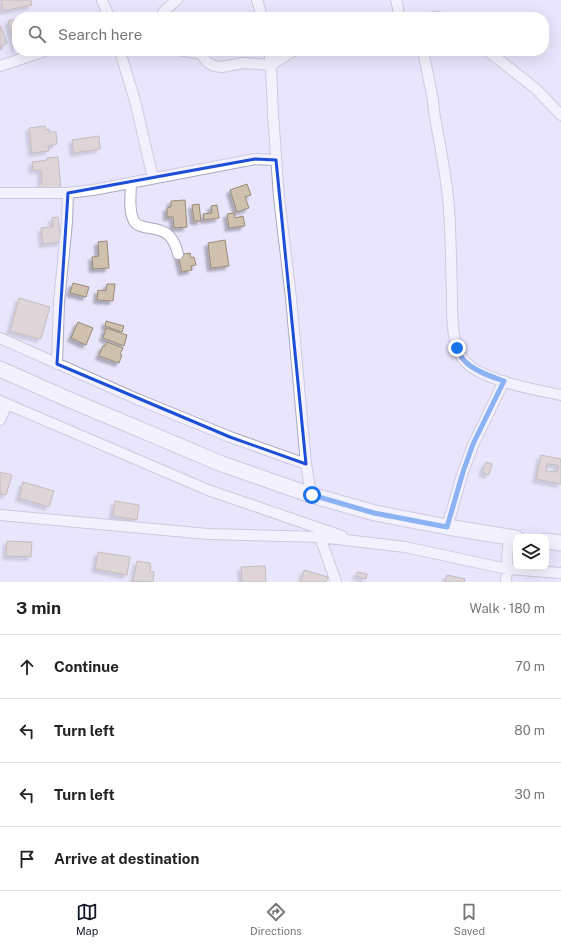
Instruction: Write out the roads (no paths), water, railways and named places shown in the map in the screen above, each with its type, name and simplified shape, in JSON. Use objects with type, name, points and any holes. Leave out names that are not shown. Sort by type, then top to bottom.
[{"type":"main road","points":[[0,369],[222,464],[312,495],[374,513],[513,538]]},
{"type":"main road","points":[[549,541],[561,543]]},
{"type":"street","points":[[102,0],[107,12]]},
{"type":"street","points":[[164,12],[177,0]]},
{"type":"street","points":[[257,0],[261,12]]},
{"type":"street","points":[[396,0],[398,12]]},
{"type":"street","points":[[0,66],[30,56]]},
{"type":"street","points":[[122,56],[136,101],[153,178]]},
{"type":"street","points":[[202,56],[207,62],[214,66],[222,67],[250,62],[271,65],[283,56]]},
{"type":"street","points":[[270,56],[272,114],[276,160],[291,298],[306,464],[312,495]]},
{"type":"street","points":[[423,56],[433,97],[434,115],[438,132],[449,208],[452,306],[454,333],[457,348],[463,360],[475,369],[490,377],[535,390],[561,395]]},
{"type":"street","points":[[494,56],[536,89],[561,115]]},
{"type":"street","points":[[0,193],[68,193],[131,183],[255,159],[276,160]]},
{"type":"street","points":[[131,183],[131,203],[134,220],[137,224],[164,232],[172,239],[178,254]]},
{"type":"street","points":[[56,364],[59,302],[67,222],[68,193]]},
{"type":"street","points":[[0,338],[137,399],[230,437],[306,464]]},
{"type":"street","points":[[447,527],[473,444],[504,381]]},
{"type":"street","points":[[0,420],[4,402],[208,490],[359,542]]},
{"type":"street","points":[[0,516],[208,534],[320,537],[405,547],[506,569],[561,574]]},
{"type":"street","points":[[320,537],[336,582]]},
{"type":"street","points":[[506,582],[508,547],[513,540]]}]
